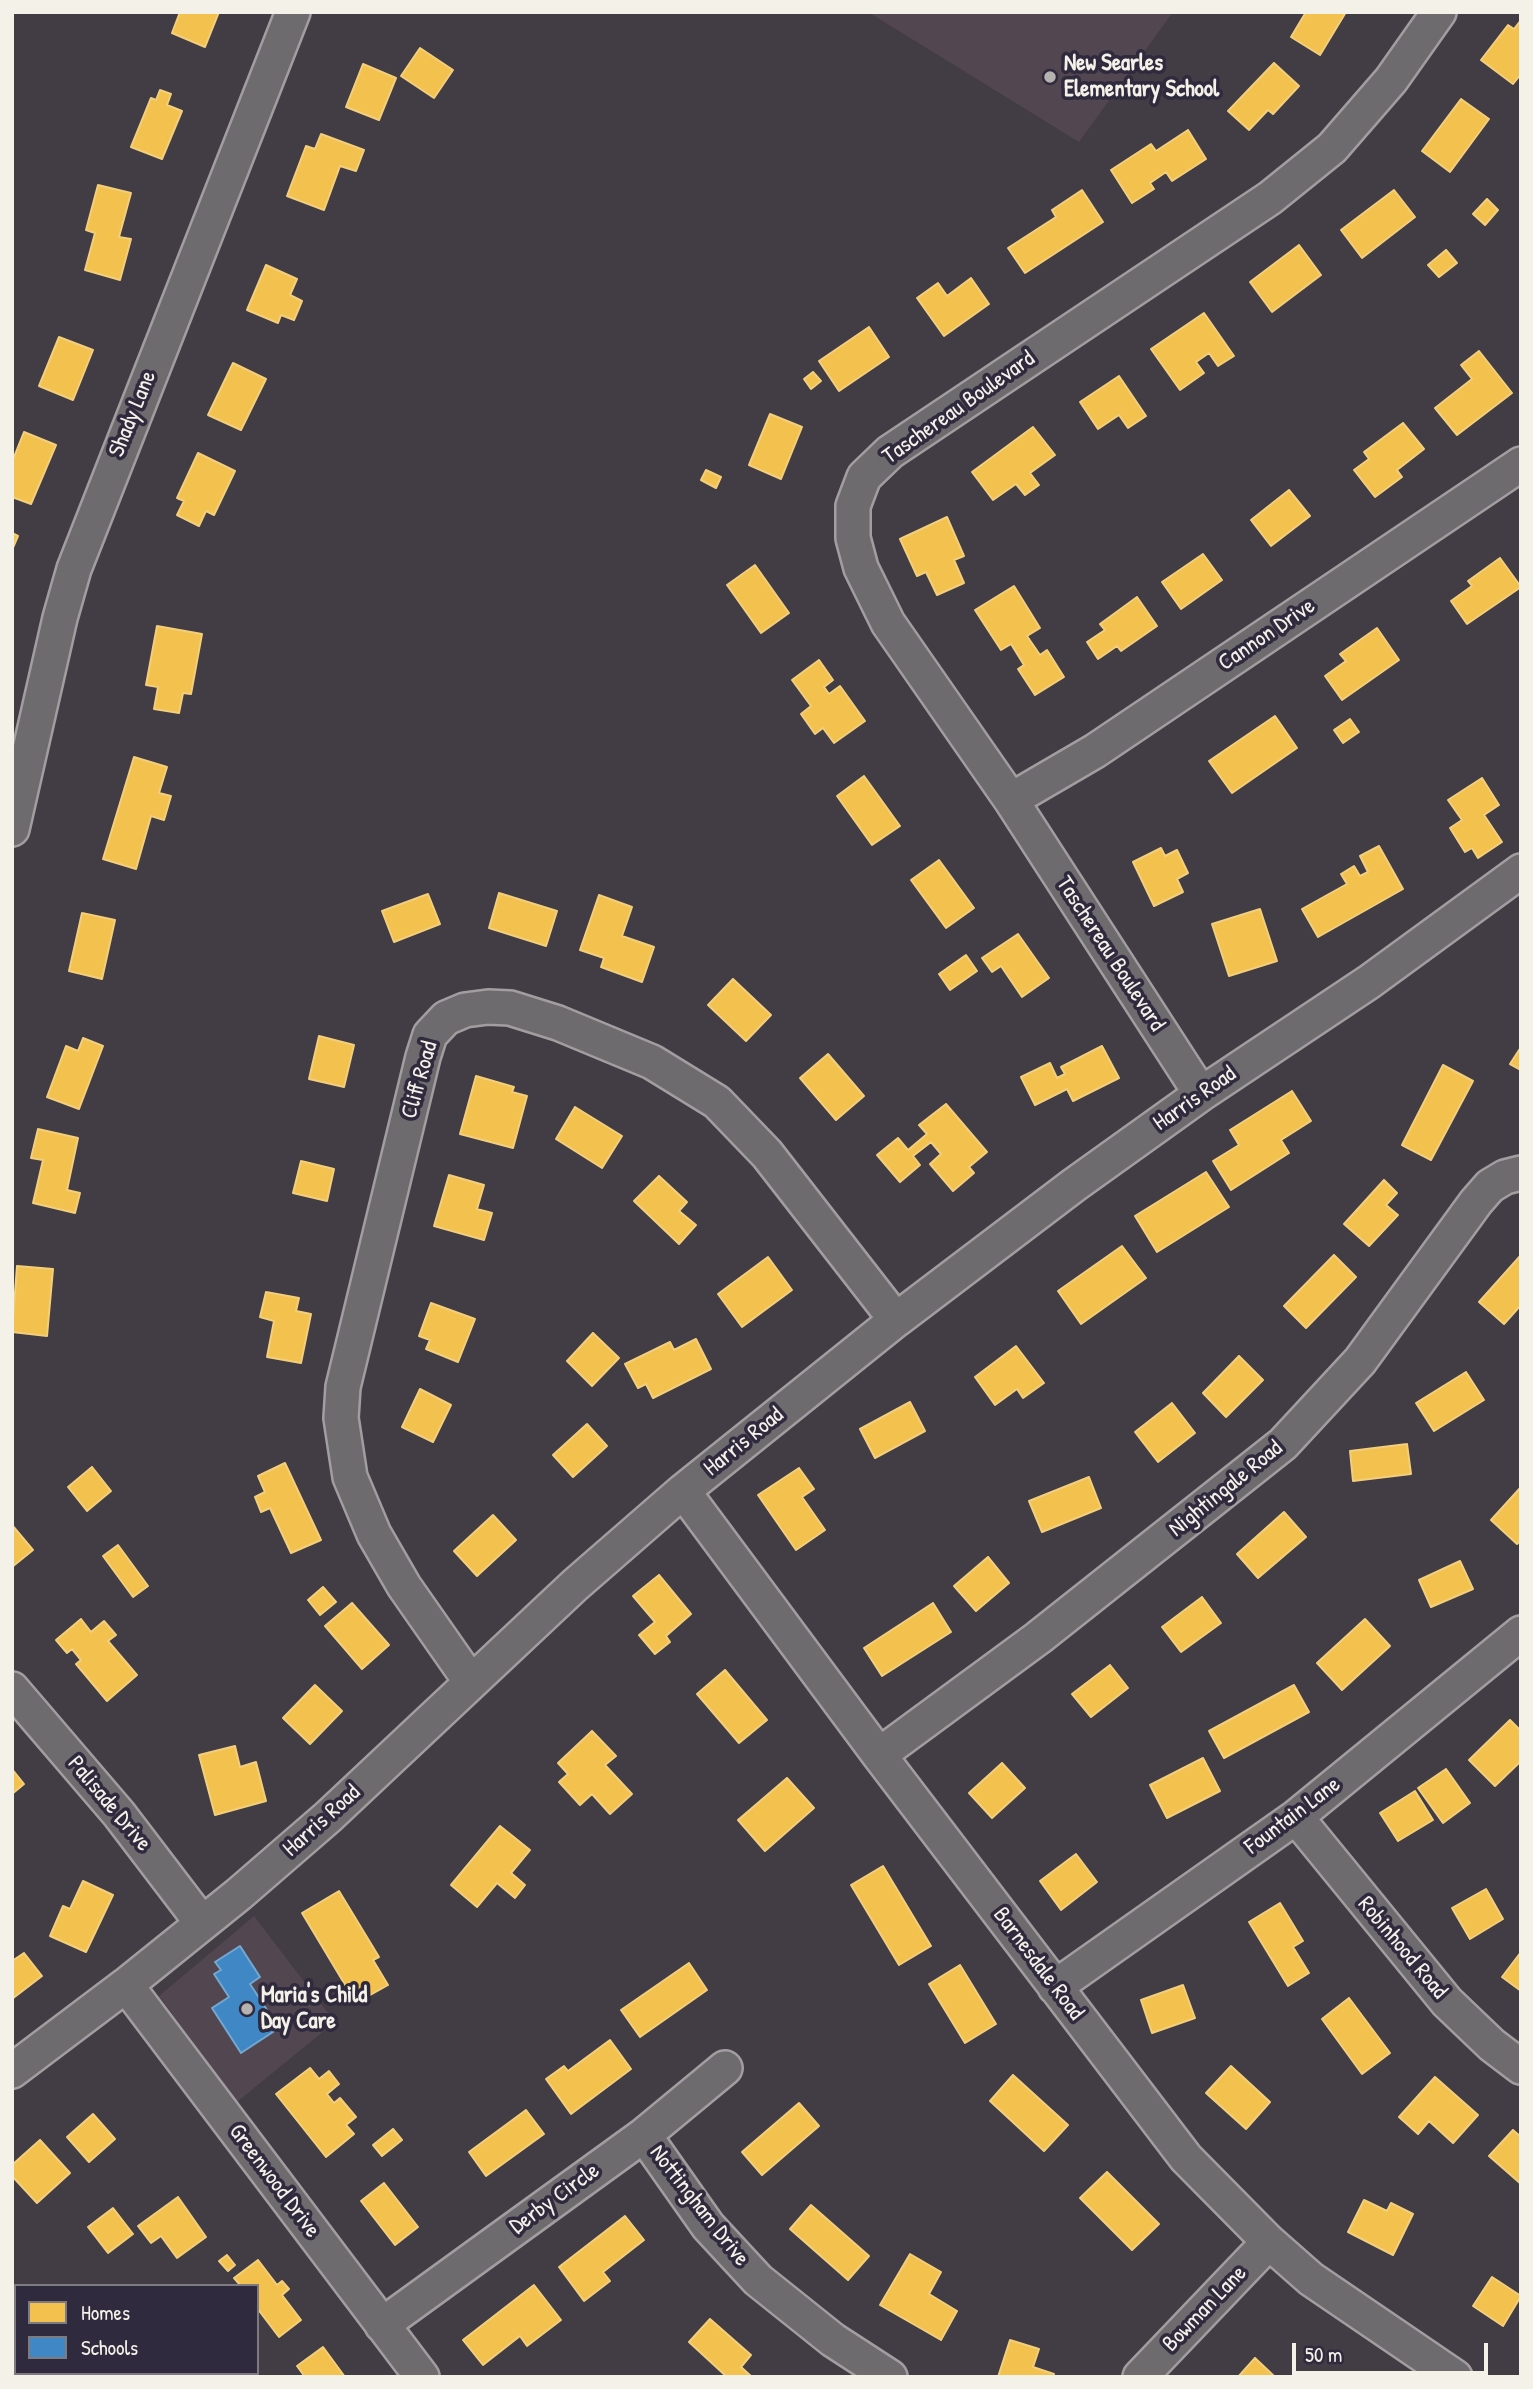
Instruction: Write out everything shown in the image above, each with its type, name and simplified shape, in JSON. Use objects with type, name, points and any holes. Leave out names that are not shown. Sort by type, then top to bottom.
[{"type":"street","name":"Shady Lane","points":[[12,829],[60,618],[74,569],[293,12]]},
{"type":"street","name":"Taschereau Boulevard","points":[[1201,1094],[1011,800],[873,597],[853,537],[853,506],[864,477],[890,452],[1270,198],[1332,148],[1391,80],[1439,12]]},
{"type":"street","name":"Cannon Drive","points":[[1011,800],[1095,751],[1521,464]]},
{"type":"street","name":"Harris Road","points":[[12,2071],[126,1985],[328,1816],[471,1682],[683,1491],[896,1320],[1043,1208],[1201,1094],[1369,982],[1521,871]]},
{"type":"street","name":"Cliff Road","points":[[471,1682],[404,1586],[373,1534],[350,1477],[341,1418],[343,1387],[423,1057],[430,1035],[446,1018],[465,1010],[510,1008],[558,1023],[652,1062],[717,1102],[768,1154],[896,1320]]},
{"type":"street","name":"Nightingale Road","points":[[879,1755],[1038,1638],[1283,1444],[1360,1361],[1490,1186],[1505,1177],[1521,1173]]},
{"type":"street","name":"Barnesdale Road","points":[[683,1491],[879,1755],[1186,2158],[1269,2242],[1311,2278],[1455,2377]]},
{"type":"street","name":"Fountain Lane","points":[[1055,1987],[1296,1817],[1521,1633]]},
{"type":"street","name":"Palisade Drive","points":[[12,1689],[119,1814],[202,1923]]},
{"type":"street","name":"Robinhood Road","points":[[1296,1817],[1447,2003],[1492,2045],[1521,2067]]},
{"type":"street","name":"Greenwood Drive","points":[[126,1985],[422,2377]]},
{"type":"street","name":"Derby Circle","points":[[382,2325],[644,2135],[724,2068]]},
{"type":"street","name":"Nottingham Drive","points":[[644,2135],[708,2226],[758,2280],[832,2340],[890,2377]]},
{"type":"street","name":"Bowman Lane","points":[[1140,2377],[1269,2242]]},
{"type":"shaded area","name":"New Searles Elementary School","points":[[868,12],[1173,12],[1079,142]]},
{"type":"shaded area","name":"Maria's Child Day Care","points":[[254,1916],[335,2022],[237,2102],[159,1996]]},
{"type":"building: Homes","points":[[180,12],[219,12],[205,47],[172,33]]},
{"type":"building: Homes","points":[[1306,12],[1346,12],[1320,55],[1291,37]]},
{"type":"building: Homes","points":[[1521,20],[1521,74],[1513,84],[1481,60],[1508,25],[1514,29]]},
{"type":"building: Homes","points":[[420,48],[453,70],[434,98],[401,76]]},
{"type":"building: Homes","points":[[1274,63],[1299,86],[1273,114],[1268,110],[1249,130],[1228,111]]},
{"type":"building: Homes","points":[[363,64],[396,78],[379,120],[346,107]]},
{"type":"building: Homes","points":[[160,90],[171,94],[167,105],[182,111],[162,159],[131,147],[151,98],[156,100]]},
{"type":"building: Homes","points":[[1461,99],[1489,119],[1450,172],[1422,151]]},
{"type":"building: Homes","points":[[1188,130],[1206,159],[1172,181],[1166,172],[1150,183],[1154,189],[1132,203],[1111,170],[1151,144],[1156,151]]},
{"type":"building: Homes","points":[[321,134],[364,150],[356,171],[340,166],[324,210],[287,196],[306,146],[315,149]]},
{"type":"building: Homes","points":[[98,185],[131,193],[119,237],[131,239],[120,280],[85,270],[95,233],[86,230]]},
{"type":"building: Homes","points":[[1082,190],[1103,222],[1025,273],[1008,248],[1056,217],[1052,210]]},
{"type":"building: Homes","points":[[1394,190],[1415,217],[1362,258],[1341,230]]},
{"type":"building: Homes","points":[[1487,199],[1498,210],[1485,225],[1473,214]]},
{"type":"building: Homes","points":[[1299,245],[1321,275],[1272,312],[1250,282]]},
{"type":"building: Homes","points":[[1446,250],[1457,263],[1439,277],[1428,265]]},
{"type":"building: Homes","points":[[266,265],[297,279],[290,295],[302,301],[294,320],[281,315],[278,323],[247,310]]},
{"type":"building: Homes","points":[[971,278],[989,304],[944,336],[917,298],[938,283],[947,296]]},
{"type":"building: Homes","points":[[1204,313],[1234,356],[1218,366],[1209,353],[1196,362],[1204,373],[1180,390],[1151,349]]},
{"type":"building: Homes","points":[[869,327],[889,357],[839,391],[819,361]]},
{"type":"building: Homes","points":[[59,337],[93,350],[73,400],[39,386]]},
{"type":"building: Homes","points":[[1479,351],[1512,393],[1457,435],[1435,408],[1472,379],[1461,365]]},
{"type":"building: Homes","points":[[233,363],[266,379],[241,430],[208,415]]},
{"type":"building: Homes","points":[[813,372],[821,381],[811,389],[804,379]]},
{"type":"building: Homes","points":[[1119,376],[1146,416],[1128,428],[1119,415],[1098,429],[1080,402]]},
{"type":"building: Homes","points":[[770,414],[802,427],[781,479],[749,465]]},
{"type":"building: Homes","points":[[1403,423],[1424,449],[1397,470],[1402,477],[1375,497],[1354,470],[1369,459],[1364,452]]},
{"type":"building: Homes","points":[[1033,427],[1055,455],[1030,473],[1039,485],[1025,495],[1016,484],[993,500],[972,472]]},
{"type":"building: Homes","points":[[24,432],[56,445],[31,504],[12,497],[12,462]]},
{"type":"building: Homes","points":[[198,453],[235,471],[214,515],[206,511],[199,526],[177,515],[184,501],[177,498]]},
{"type":"building: Homes","points":[[706,470],[721,477],[716,488],[701,480]]},
{"type":"building: Homes","points":[[1289,490],[1310,516],[1271,546],[1251,520]]},
{"type":"building: Homes","points":[[947,517],[964,556],[954,560],[964,583],[937,595],[926,572],[917,576],[900,539]]},
{"type":"building: Homes","points":[[12,533],[18,536],[12,550]]},
{"type":"building: Homes","points":[[1203,554],[1222,580],[1181,609],[1162,582]]},
{"type":"building: Homes","points":[[1500,558],[1521,587],[1467,624],[1451,601],[1472,586],[1468,581]]},
{"type":"building: Homes","points":[[755,565],[789,613],[761,633],[727,585]]},
{"type":"building: Homes","points":[[1014,586],[1040,628],[1027,636],[1040,655],[1047,650],[1064,677],[1035,695],[1018,669],[1024,665],[1011,644],[1001,650],[975,610]]},
{"type":"building: Homes","points":[[1137,597],[1157,626],[1121,651],[1117,646],[1098,659],[1087,642],[1105,630],[1100,624]]},
{"type":"building: Homes","points":[[157,626],[202,634],[191,694],[183,693],[179,713],[154,709],[158,687],[146,685]]},
{"type":"building: Homes","points":[[1377,628],[1399,660],[1342,700],[1325,676],[1346,661],[1340,654]]},
{"type":"building: Homes","points":[[819,660],[833,680],[824,687],[829,694],[840,686],[865,721],[834,743],[823,728],[815,734],[801,714],[811,706],[792,680]]},
{"type":"building: Homes","points":[[1275,716],[1297,748],[1232,793],[1209,761]]},
{"type":"building: Homes","points":[[1350,719],[1359,732],[1343,743],[1334,730]]},
{"type":"building: Homes","points":[[134,757],[167,767],[159,793],[171,796],[164,820],[151,816],[136,869],[103,859]]},
{"type":"building: Homes","points":[[864,776],[900,826],[872,845],[837,796]]},
{"type":"building: Homes","points":[[1482,778],[1499,805],[1484,815],[1502,842],[1478,858],[1472,848],[1465,852],[1450,828],[1462,820],[1448,800]]},
{"type":"building: Homes","points":[[1379,846],[1403,889],[1318,937],[1302,909],[1347,884],[1341,874],[1354,866],[1360,876],[1368,872],[1360,856]]},
{"type":"building: Homes","points":[[1161,848],[1165,856],[1177,850],[1188,873],[1177,879],[1183,892],[1154,906],[1133,862]]},
{"type":"building: Homes","points":[[939,860],[974,908],[946,928],[911,880]]},
{"type":"building: Homes","points":[[499,893],[557,911],[546,946],[489,928]]},
{"type":"building: Homes","points":[[428,894],[440,924],[394,942],[382,911]]},
{"type":"building: Homes","points":[[599,895],[632,907],[622,936],[654,947],[642,982],[601,967],[604,958],[580,950]]},
{"type":"building: Homes","points":[[1260,909],[1277,961],[1229,976],[1212,924]]},
{"type":"building: Homes","points":[[82,913],[115,920],[102,979],[69,971]]},
{"type":"building: Homes","points":[[1018,934],[1049,978],[1022,997],[1001,966],[992,972],[982,958]]},
{"type":"building: Homes","points":[[966,955],[977,971],[950,990],[939,974]]},
{"type":"building: Homes","points":[[733,979],[771,1015],[746,1041],[708,1005]]},
{"type":"building: Homes","points":[[319,1036],[354,1045],[344,1087],[309,1079]]},
{"type":"building: Homes","points":[[83,1038],[103,1046],[79,1109],[47,1097],[66,1046],[78,1051]]},
{"type":"building: Homes","points":[[1102,1046],[1119,1078],[1073,1101],[1067,1089],[1035,1105],[1021,1077],[1050,1063],[1057,1078],[1065,1074],[1061,1067]]},
{"type":"building: Homes","points":[[1521,1047],[1521,1070],[1510,1064]]},
{"type":"building: Homes","points":[[828,1054],[864,1096],[836,1120],[800,1078]]},
{"type":"building: Homes","points":[[1443,1065],[1473,1081],[1431,1160],[1402,1145]]},
{"type":"building: Homes","points":[[476,1076],[514,1087],[512,1092],[527,1096],[513,1148],[460,1134]]},
{"type":"building: Homes","points":[[1292,1091],[1311,1121],[1281,1140],[1289,1153],[1231,1190],[1213,1161],[1239,1145],[1230,1130]]},
{"type":"building: Homes","points":[[946,1104],[987,1152],[969,1167],[974,1173],[953,1191],[930,1164],[941,1154],[931,1142],[913,1156],[920,1165],[900,1182],[877,1155],[898,1138],[908,1150],[927,1134],[919,1125]]},
{"type":"building: Homes","points":[[575,1107],[622,1136],[602,1168],[556,1139]]},
{"type":"building: Homes","points":[[38,1129],[78,1138],[67,1190],[80,1193],[75,1213],[33,1203],[43,1160],[31,1158]]},
{"type":"building: Homes","points":[[301,1161],[334,1169],[327,1201],[293,1193]]},
{"type":"building: Homes","points":[[1206,1172],[1229,1207],[1157,1252],[1135,1216]]},
{"type":"building: Homes","points":[[449,1175],[484,1185],[477,1209],[492,1213],[484,1240],[434,1226]]},
{"type":"building: Homes","points":[[659,1176],[687,1202],[679,1211],[696,1225],[679,1244],[634,1201]]},
{"type":"building: Homes","points":[[1384,1180],[1397,1193],[1386,1205],[1398,1215],[1369,1246],[1344,1224]]},
{"type":"building: Homes","points":[[1122,1246],[1146,1278],[1081,1324],[1058,1291]]},
{"type":"building: Homes","points":[[1334,1255],[1356,1277],[1306,1328],[1284,1306]]},
{"type":"building: Homes","points":[[1521,1255],[1521,1305],[1504,1324],[1479,1302]]},
{"type":"building: Homes","points":[[768,1257],[792,1290],[742,1327],[718,1294]]},
{"type":"building: Homes","points":[[17,1266],[53,1269],[47,1336],[12,1332]]},
{"type":"building: Homes","points":[[266,1292],[299,1298],[296,1311],[311,1314],[301,1363],[267,1357],[274,1321],[260,1317]]},
{"type":"building: Homes","points":[[431,1303],[475,1319],[458,1362],[426,1349],[430,1340],[419,1336]]},
{"type":"building: Homes","points":[[593,1333],[619,1358],[592,1386],[567,1361]]},
{"type":"building: Homes","points":[[696,1339],[711,1369],[653,1398],[646,1384],[638,1388],[625,1364],[670,1342],[674,1350]]},
{"type":"building: Homes","points":[[1016,1346],[1044,1383],[1023,1398],[1017,1389],[995,1405],[975,1377]]},
{"type":"building: Homes","points":[[1239,1356],[1263,1380],[1226,1417],[1203,1393]]},
{"type":"building: Homes","points":[[1466,1372],[1484,1400],[1434,1431],[1416,1403]]},
{"type":"building: Homes","points":[[420,1389],[451,1405],[433,1442],[402,1427]]},
{"type":"building: Homes","points":[[910,1402],[925,1431],[875,1458],[860,1429]]},
{"type":"building: Homes","points":[[1172,1403],[1195,1433],[1158,1462],[1135,1432]]},
{"type":"building: Homes","points":[[587,1424],[607,1446],[573,1477],[553,1455]]},
{"type":"building: Homes","points":[[1407,1444],[1411,1474],[1353,1481],[1350,1451]]},
{"type":"building: Homes","points":[[285,1463],[321,1540],[291,1553],[270,1508],[261,1512],[255,1497],[265,1492],[258,1476]]},
{"type":"building: Homes","points":[[92,1467],[111,1491],[87,1511],[68,1487]]},
{"type":"building: Homes","points":[[799,1468],[814,1489],[802,1497],[825,1530],[796,1550],[758,1495]]},
{"type":"building: Homes","points":[[1089,1477],[1101,1508],[1042,1532],[1029,1501]]},
{"type":"building: Homes","points":[[1521,1487],[1521,1540],[1517,1544],[1491,1520]]},
{"type":"building: Homes","points":[[1284,1512],[1306,1537],[1258,1578],[1237,1554]]},
{"type":"building: Homes","points":[[493,1515],[516,1540],[477,1576],[454,1551]]},
{"type":"building: Homes","points":[[12,1525],[33,1550],[12,1567]]},
{"type":"building: Homes","points":[[118,1545],[148,1586],[133,1597],[103,1556]]},
{"type":"building: Homes","points":[[988,1557],[1009,1583],[976,1611],[954,1586]]},
{"type":"building: Homes","points":[[1460,1561],[1473,1589],[1431,1607],[1419,1580]]},
{"type":"building: Homes","points":[[659,1575],[691,1614],[666,1636],[670,1642],[655,1654],[639,1635],[655,1622],[633,1596]]},
{"type":"building: Homes","points":[[323,1587],[336,1602],[320,1615],[308,1600]]},
{"type":"building: Homes","points":[[1202,1597],[1221,1623],[1181,1652],[1162,1627]]},
{"type":"building: Homes","points":[[352,1603],[389,1645],[362,1669],[325,1626]]},
{"type":"building: Homes","points":[[933,1603],[951,1632],[882,1676],[864,1648]]},
{"type":"building: Homes","points":[[81,1619],[91,1632],[104,1621],[116,1635],[108,1641],[137,1675],[107,1701],[76,1664],[81,1660],[72,1649],[67,1653],[56,1640]]},
{"type":"building: Homes","points":[[1365,1619],[1390,1646],[1342,1690],[1317,1663]]},
{"type":"building: Homes","points":[[1110,1665],[1128,1688],[1091,1717],[1072,1694]]},
{"type":"building: Homes","points":[[725,1670],[767,1720],[739,1743],[697,1694]]},
{"type":"building: Homes","points":[[315,1685],[342,1711],[310,1744],[283,1718]]},
{"type":"building: Homes","points":[[1294,1685],[1309,1712],[1224,1758],[1209,1731]]},
{"type":"building: Homes","points":[[1510,1720],[1521,1731],[1521,1761],[1495,1786],[1469,1760]]},
{"type":"building: Homes","points":[[592,1731],[616,1756],[605,1765],[632,1794],[610,1814],[592,1794],[580,1805],[559,1782],[568,1774],[558,1763]]},
{"type":"building: Homes","points":[[235,1746],[240,1767],[256,1762],[266,1801],[215,1815],[199,1755]]},
{"type":"building: Homes","points":[[1203,1758],[1220,1791],[1167,1818],[1150,1785]]},
{"type":"building: Homes","points":[[1002,1763],[1025,1788],[992,1818],[969,1793]]},
{"type":"building: Homes","points":[[12,1769],[24,1784],[12,1794]]},
{"type":"building: Homes","points":[[1446,1769],[1470,1803],[1443,1823],[1418,1788]]},
{"type":"building: Homes","points":[[787,1778],[814,1808],[765,1851],[738,1820]]},
{"type":"building: Homes","points":[[1415,1791],[1433,1820],[1398,1841],[1380,1813]]},
{"type":"building: Homes","points":[[500,1826],[530,1850],[511,1873],[525,1885],[515,1898],[497,1883],[477,1907],[451,1885]]},
{"type":"building: Homes","points":[[1076,1854],[1097,1882],[1061,1910],[1040,1881]]},
{"type":"building: Homes","points":[[883,1866],[931,1946],[899,1965],[851,1885]]},
{"type":"building: Homes","points":[[83,1881],[113,1895],[86,1952],[50,1936],[63,1906],[70,1909]]},
{"type":"building: Homes","points":[[1486,1889],[1503,1919],[1470,1939],[1452,1908]]},
{"type":"building: Homes","points":[[339,1891],[379,1957],[373,1960],[388,1985],[356,2003],[302,1913]]},
{"type":"building: Homes","points":[[1280,1903],[1303,1941],[1293,1947],[1309,1973],[1288,1986],[1249,1922]]},
{"type":"building: Homes","points":[[1521,1952],[1521,1991],[1502,1977]]},
{"type":"building: Homes","points":[[24,1953],[42,1976],[12,1999],[12,1961]]},
{"type":"building: Homes","points":[[689,1963],[707,1990],[640,2037],[621,2010]]},
{"type":"building: Homes","points":[[960,1965],[996,2024],[965,2043],[929,1984]]},
{"type":"building: Homes","points":[[1183,1985],[1195,2018],[1152,2033],[1141,2000]]},
{"type":"building: Homes","points":[[1349,1998],[1390,2053],[1362,2074],[1322,2019]]},
{"type":"building: Homes","points":[[610,2040],[631,2069],[571,2114],[546,2079],[564,2066],[568,2071]]},
{"type":"building: Homes","points":[[1231,2066],[1270,2102],[1246,2129],[1206,2093]]},
{"type":"building: Homes","points":[[310,2068],[319,2079],[329,2071],[339,2084],[327,2094],[334,2103],[340,2098],[356,2117],[346,2125],[354,2134],[326,2157],[276,2094]]},
{"type":"building: Homes","points":[[1013,2075],[1068,2125],[1044,2151],[990,2101]]},
{"type":"building: Homes","points":[[1435,2077],[1478,2115],[1453,2143],[1429,2121],[1418,2134],[1399,2117]]},
{"type":"building: Homes","points":[[799,2103],[819,2126],[762,2175],[742,2152]]},
{"type":"building: Homes","points":[[526,2110],[544,2134],[486,2176],[469,2152]]},
{"type":"building: Homes","points":[[93,2114],[115,2139],[89,2162],[67,2137]]},
{"type":"building: Homes","points":[[393,2129],[402,2140],[382,2156],[373,2145]]},
{"type":"building: Homes","points":[[1513,2130],[1521,2137],[1521,2184],[1489,2156]]},
{"type":"building: Homes","points":[[40,2140],[70,2173],[37,2203],[12,2176],[12,2165]]},
{"type":"building: Homes","points":[[1107,2172],[1159,2224],[1132,2250],[1080,2198]]},
{"type":"building: Homes","points":[[384,2183],[418,2227],[395,2245],[361,2201]]},
{"type":"building: Homes","points":[[178,2197],[206,2237],[177,2258],[161,2236],[151,2243],[138,2226]]},
{"type":"building: Homes","points":[[1364,2200],[1387,2211],[1391,2203],[1413,2214],[1393,2255],[1348,2232]]},
{"type":"building: Homes","points":[[811,2205],[869,2256],[848,2280],[790,2229]]},
{"type":"building: Homes","points":[[113,2208],[133,2234],[108,2253],[88,2227]]},
{"type":"building: Homes","points":[[625,2216],[644,2240],[603,2272],[610,2281],[584,2301],[559,2267]]},
{"type":"building: Homes","points":[[910,2254],[941,2272],[929,2294],[957,2311],[941,2340],[880,2305]]},
{"type":"building: Homes","points":[[227,2255],[235,2265],[228,2271],[219,2261]]},
{"type":"building: Homes","points":[[258,2260],[277,2285],[282,2281],[289,2289],[282,2295],[301,2320],[279,2337],[259,2311],[259,2284],[239,2284],[234,2278]]},
{"type":"building: Homes","points":[[1492,2277],[1521,2296],[1503,2326],[1473,2306]]},
{"type":"building: Homes","points":[[534,2285],[561,2320],[527,2346],[520,2336],[483,2365],[463,2340]]},
{"type":"building: Homes","points":[[710,2319],[751,2355],[741,2367],[752,2377],[727,2377],[689,2342]]},
{"type":"building: Homes","points":[[1010,2340],[1039,2349],[1033,2367],[1054,2374],[1053,2377],[998,2377]]},
{"type":"building: Homes","points":[[323,2347],[345,2377],[305,2377],[297,2366]]},
{"type":"building: Homes","points":[[1255,2358],[1275,2377],[1238,2377]]},
{"type":"building: Schools","points":[[240,1946],[260,1977],[250,1984],[279,2028],[241,2053],[212,2008],[229,1997],[214,1974],[221,1970],[215,1962]]},
{"type":"place","name":"New Searles Elementary School","points":[[1050,77]]},
{"type":"place","name":"Maria's Child Day Care","points":[[247,2009]]}]
